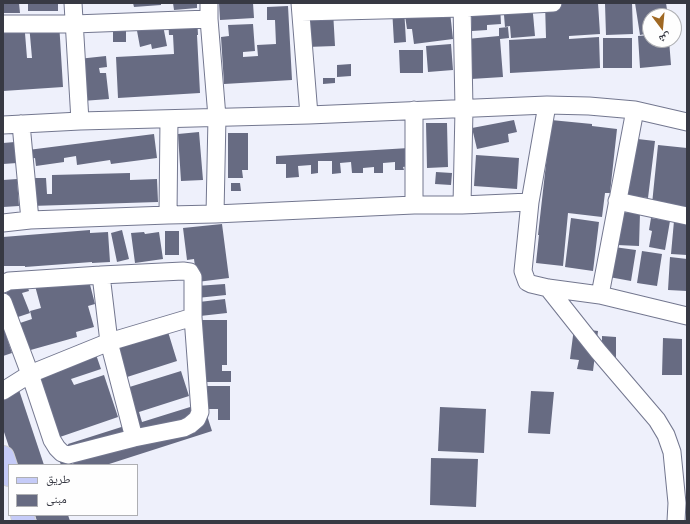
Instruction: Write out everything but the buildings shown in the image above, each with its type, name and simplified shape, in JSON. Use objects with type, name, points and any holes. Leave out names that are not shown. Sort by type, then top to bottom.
[{"type":"main road","points":[[3,457],[8,472]]},
{"type":"street","points":[[73,3],[80,121]]},
{"type":"street","points":[[309,115],[300,7],[462,6],[553,3]]},
{"type":"street","points":[[462,6],[464,109],[462,205]]},
{"type":"street","points":[[3,24],[74,24],[209,11],[218,117],[215,214]]},
{"type":"street","points":[[547,105],[530,202],[523,271],[527,282],[548,288],[600,295],[687,316]]},
{"type":"street","points":[[3,125],[169,118],[309,115],[547,105],[589,106],[635,110],[687,122]]},
{"type":"street","points":[[414,110],[414,205]]},
{"type":"street","points":[[600,295],[635,110]]},
{"type":"street","points":[[168,215],[169,118]]},
{"type":"street","points":[[21,124],[30,220]]},
{"type":"street","points":[[3,223],[30,220],[530,202]]},
{"type":"street","points":[[617,202],[687,216]]},
{"type":"street","points":[[3,284],[9,280],[183,271],[190,272],[193,277],[193,316],[200,412],[197,419],[184,428],[134,438],[68,455],[62,453],[52,440],[30,374],[3,302]]},
{"type":"street","points":[[101,275],[109,342],[134,438]]},
{"type":"street","points":[[548,288],[598,351],[657,420],[666,435],[672,452],[677,503],[676,521]]},
{"type":"street","points":[[3,391],[30,374],[109,342],[193,316]]}]
